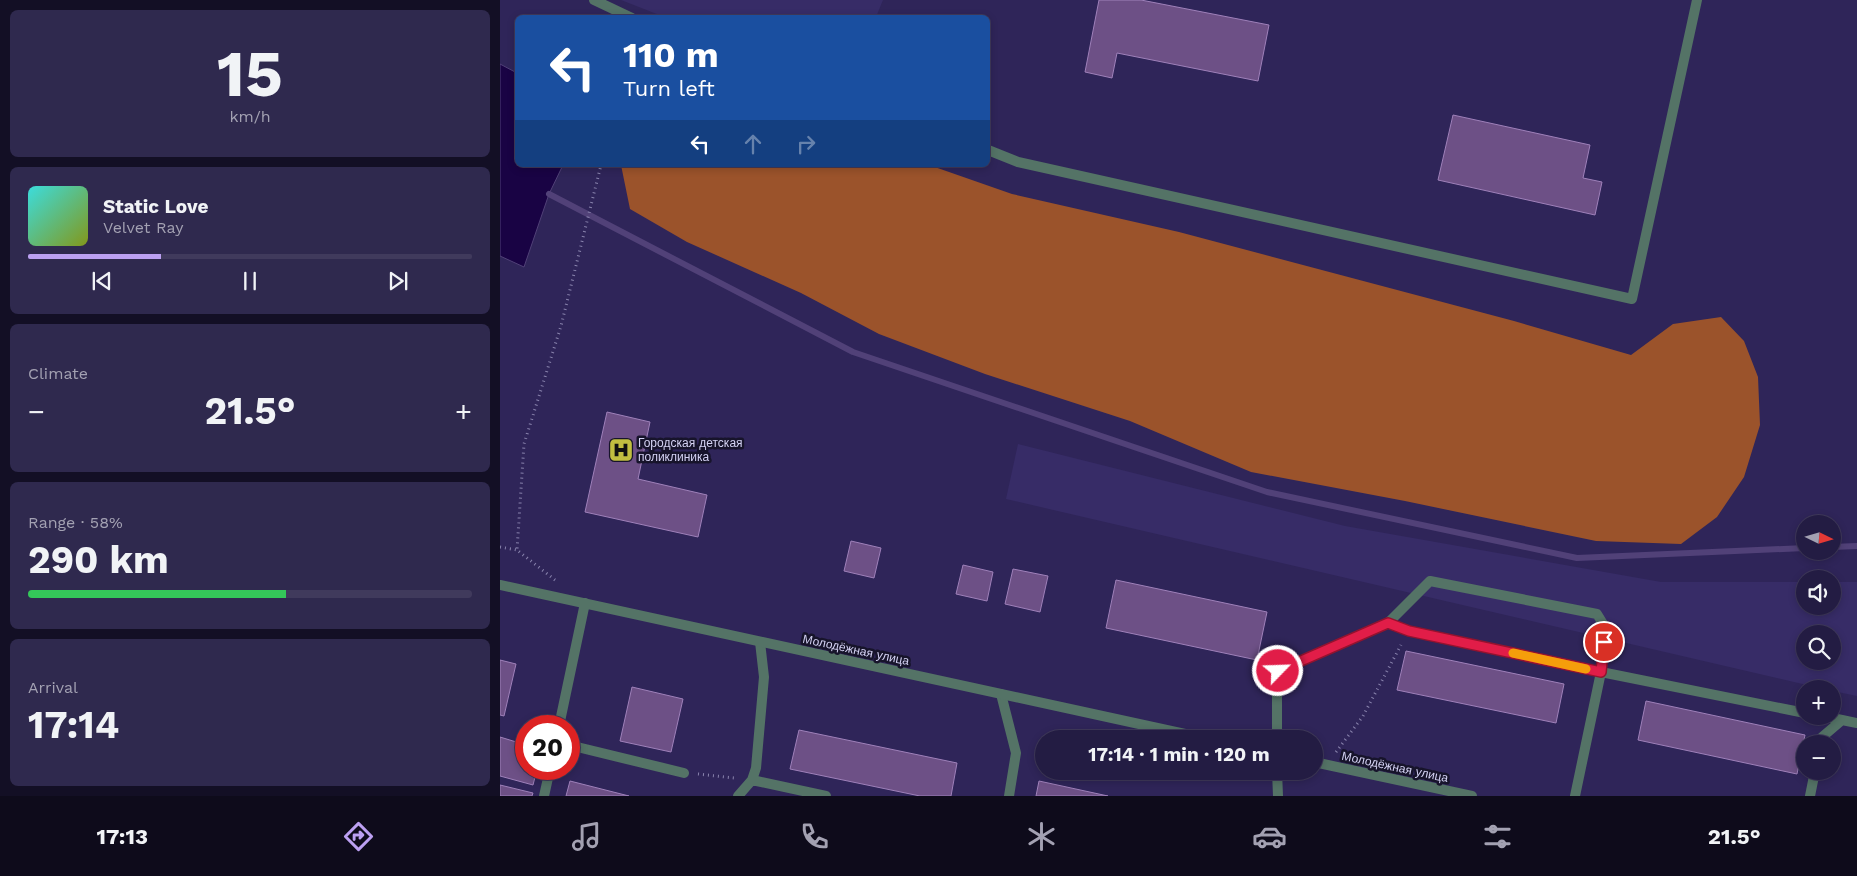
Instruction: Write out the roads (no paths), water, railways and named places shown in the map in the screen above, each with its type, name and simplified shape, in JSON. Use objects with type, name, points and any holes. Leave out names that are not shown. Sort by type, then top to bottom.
[{"type":"street","points":[[594,0],[626,15]]},
{"type":"street","points":[[990,151],[1028,164],[1632,299],[1697,0]]},
{"type":"street","points":[[1276,730],[1278,671],[1388,623],[1430,581],[1597,614],[1605,627],[1601,672],[1575,796]]},
{"type":"street","name":"Молодёжная улица","points":[[500,585],[1167,730]]},
{"type":"street","points":[[561,715],[585,604]]},
{"type":"street","points":[[1388,623],[1409,631],[1796,711]]},
{"type":"street","points":[[738,796],[752,780],[756,768],[764,676],[760,642]]},
{"type":"street","points":[[1001,694],[1016,754],[1009,796]]},
{"type":"street","points":[[1825,735],[1842,720],[1857,723]]},
{"type":"street","points":[[580,748],[684,773]]},
{"type":"street","name":"Молодёжная улица","points":[[1323,764],[1472,796]]},
{"type":"street","points":[[544,796],[548,780]]},
{"type":"street","points":[[752,780],[826,796]]},
{"type":"street","points":[[1277,780],[1278,796]]},
{"type":"street","points":[[1810,796],[1813,780]]},
{"type":"waterway","points":[[549,194],[853,352],[1267,492],[1577,558],[1796,548]]},
{"type":"waterway","points":[[1841,547],[1857,546]]},
{"type":"place","name":"Городская детская поликлиника","points":[[621,450]]}]
